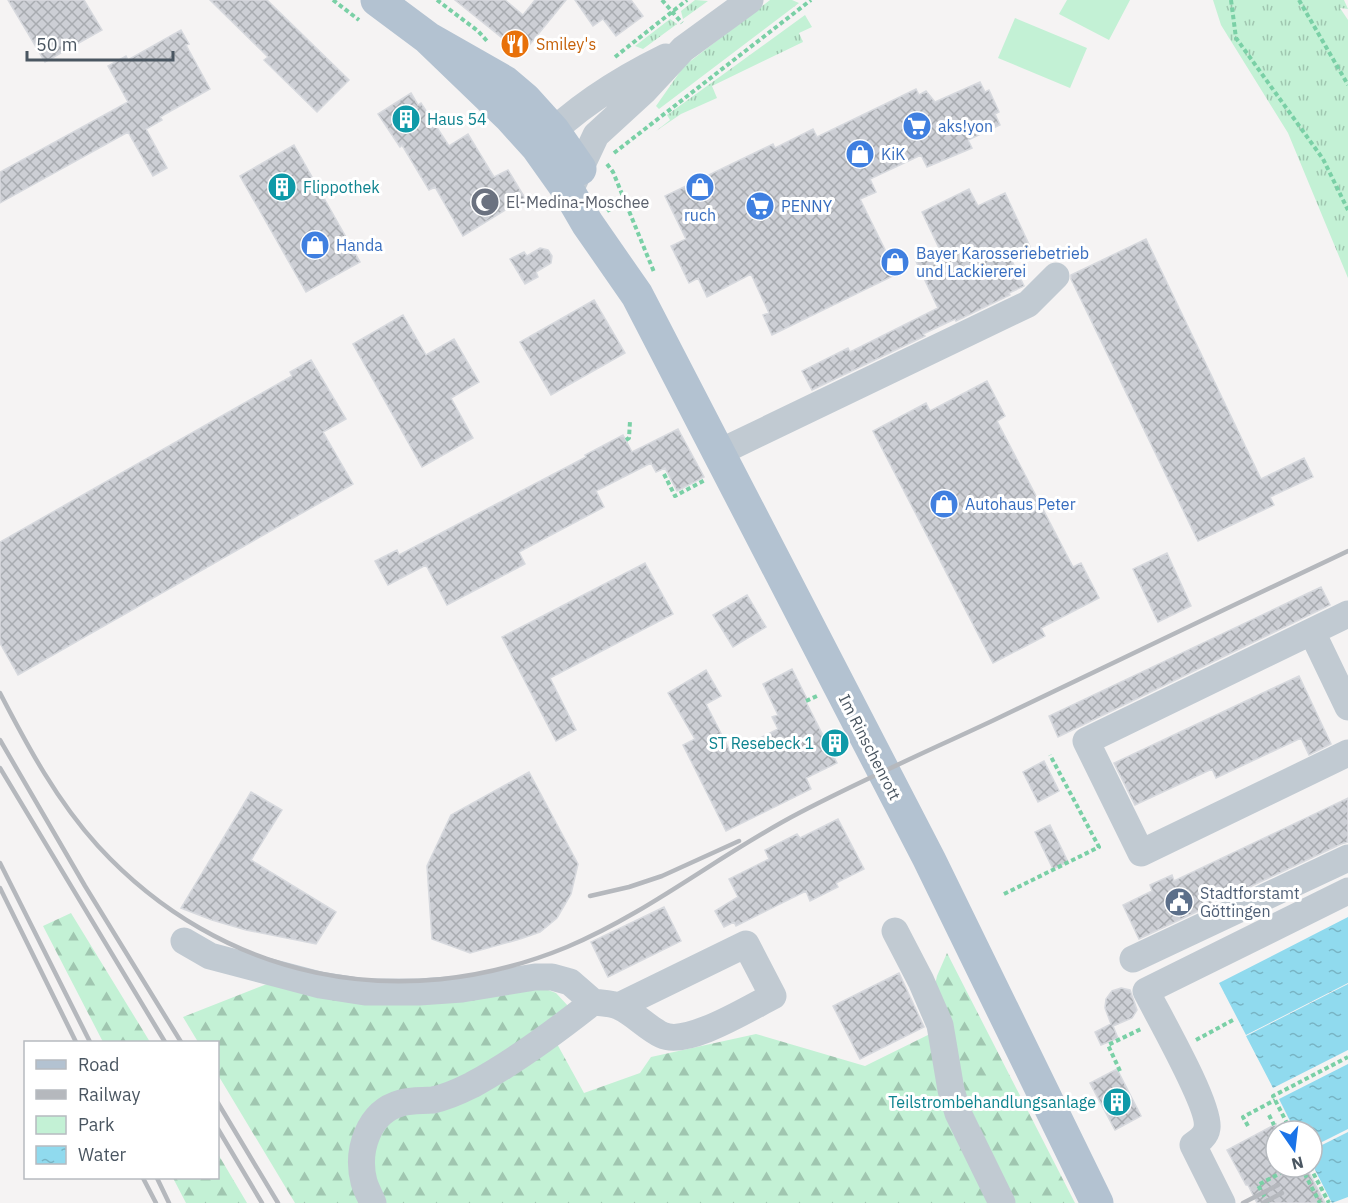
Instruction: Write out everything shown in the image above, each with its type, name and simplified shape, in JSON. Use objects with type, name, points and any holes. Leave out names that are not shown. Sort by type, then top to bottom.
[{"type":"main road","name":"Im Rinschenrott","points":[[368,11],[428,38],[509,116],[545,139],[585,175],[587,223],[636,295],[715,465],[929,859],[1097,1203]]},
{"type":"street","points":[[545,139],[588,104],[642,69],[690,44],[750,0]]},
{"type":"street","points":[[585,175],[596,135],[690,44]]},
{"type":"street","points":[[715,465],[1028,304],[1056,276]]},
{"type":"street","points":[[1348,614],[1086,741],[1141,854],[1348,753]]},
{"type":"street","points":[[1311,632],[1348,707]]},
{"type":"street","points":[[1134,959],[1348,858]]},
{"type":"street","points":[[1222,1203],[1193,1145],[1206,1133],[1208,1126],[1203,1103],[1146,991],[1348,891]]},
{"type":"street","points":[[895,931],[921,981],[940,1025],[951,1090],[958,1113],[1002,1203]]},
{"type":"street","points":[[184,941],[210,956],[281,977],[365,992],[462,989],[535,977],[552,977],[570,982],[606,1004],[656,1032],[676,1038],[696,1034],[773,996],[746,944],[606,1004],[553,1033],[471,1086],[441,1098],[402,1103],[389,1108],[378,1117],[367,1135],[362,1160],[364,1182],[373,1203]]},
{"type":"path","points":[[333,0],[368,11]]},
{"type":"path","points":[[662,0],[690,44]]},
{"type":"path","points":[[607,63],[687,0]]},
{"type":"path","points":[[585,175],[811,0]]},
{"type":"path","points":[[1230,0],[1236,38],[1323,159],[1348,210]]},
{"type":"path","points":[[1299,0],[1348,85]]},
{"type":"path","points":[[626,440],[629,438],[630,421]]},
{"type":"path","points":[[664,474],[675,496],[715,465]]},
{"type":"path","points":[[1004,894],[1099,848],[1050,755]]},
{"type":"path","points":[[1120,1071],[1108,1045],[1160,1019]]},
{"type":"path","points":[[1176,1050],[1233,1020]]},
{"type":"path","points":[[1285,1119],[1273,1096],[1348,1057]]},
{"type":"path","points":[[1248,1126],[1243,1117],[1275,1100]]},
{"type":"path","points":[[1269,1115],[1271,1119]]},
{"type":"path","points":[[1268,1203],[1258,1185],[1269,1179]]},
{"type":"path","points":[[1307,1179],[1320,1203]]},
{"type":"path","points":[[1316,1179],[1329,1203]]},
{"type":"green space","points":[[695,0],[708,1],[683,19],[681,11]]},
{"type":"green space","points":[[770,0],[792,0],[799,3],[659,109],[656,106],[684,66]]},
{"type":"green space","points":[[1067,0],[1130,0],[1109,40],[1059,14]]},
{"type":"green space","points":[[1213,0],[1344,0],[1348,9],[1340,8],[1348,20],[1348,278],[1288,133],[1221,25]]},
{"type":"green space","points":[[805,15],[812,27],[799,33],[803,42],[712,86],[717,98],[681,114],[656,131],[670,120],[667,115]]},
{"type":"green space","points":[[1015,18],[1087,48],[1070,88],[998,58]]},
{"type":"green space","points":[[670,19],[677,24],[643,49],[635,46]]},
{"type":"green space","points":[[71,913],[149,1041],[102,1041],[43,926]]},
{"type":"green space","points":[[947,953],[1075,1203],[295,1203],[219,1077],[219,1041],[197,1041],[183,1017],[267,984],[535,985],[556,993],[569,1007],[556,1042],[584,1093],[640,1073],[651,1057],[756,1034],[865,1066],[936,1031],[933,993],[937,976]]},
{"type":"green space","points":[[219,1156],[247,1203],[186,1203],[174,1179],[219,1179]]},
{"type":"water","points":[[1348,917],[1348,983],[1246,1035],[1219,983]]},
{"type":"water","points":[[1348,984],[1348,1050],[1273,1088],[1246,1036]]},
{"type":"water","points":[[1348,1064],[1348,1129],[1324,1141],[1324,1119],[1289,1119],[1279,1099]]},
{"type":"water","points":[[1348,1132],[1348,1197],[1332,1203],[1320,1179],[1324,1179],[1324,1144]]},
{"type":"building","points":[[8,0],[84,0],[102,30],[45,62]]},
{"type":"building","points":[[210,0],[267,0],[349,80],[317,112],[264,60],[268,57]]},
{"type":"building","points":[[455,0],[505,0],[523,15],[535,0],[566,0],[522,54]]},
{"type":"building","points":[[575,0],[631,0],[643,16],[616,36],[603,19],[593,26]]},
{"type":"building","points":[[181,30],[189,44],[186,45],[210,89],[160,117],[162,120],[146,129],[167,168],[153,176],[128,132],[0,203],[0,172],[128,102],[108,66],[126,56],[128,60]]},
{"type":"building","points":[[980,82],[985,92],[989,90],[999,112],[995,114],[1000,125],[968,140],[972,148],[927,167],[921,155],[870,179],[876,192],[860,199],[897,274],[772,335],[763,315],[769,313],[751,274],[707,297],[698,278],[689,283],[671,246],[686,239],[665,196],[773,144],[775,148],[813,129],[817,137],[916,89],[919,95],[926,91],[935,102]]},
{"type":"building","points":[[411,93],[418,105],[421,103],[449,146],[468,134],[494,177],[508,170],[525,198],[463,236],[435,187],[429,190],[402,145],[400,147],[378,114]]},
{"type":"building","points":[[294,145],[360,262],[306,292],[240,176]]},
{"type":"building","points":[[969,189],[978,206],[1005,193],[1032,251],[1012,261],[1024,286],[1009,293],[1010,295],[923,334],[925,336],[812,390],[802,371],[848,348],[850,352],[938,308],[915,259],[939,248],[922,212]]},
{"type":"building","points":[[1146,239],[1261,479],[1304,458],[1313,477],[1270,497],[1274,505],[1198,541],[1071,279],[1071,275]]},
{"type":"building","points":[[540,248],[548,250],[552,256],[551,263],[536,272],[538,277],[525,284],[510,259],[524,252],[527,256]]},
{"type":"building","points":[[594,300],[625,353],[551,395],[520,342]]},
{"type":"building","points":[[403,315],[426,355],[454,339],[479,382],[451,398],[473,438],[422,467],[353,344]]},
{"type":"building","points":[[311,360],[346,419],[323,432],[353,484],[18,675],[0,643],[0,542],[292,376],[290,372]]},
{"type":"building","name":"Autohaus Peter","points":[[987,381],[1005,416],[997,421],[1073,567],[1081,563],[1099,598],[1041,628],[1045,636],[993,663],[873,431],[926,403],[930,411]]},
{"type":"building","points":[[678,429],[704,477],[677,491],[665,468],[656,472],[651,463],[596,491],[604,507],[519,552],[525,564],[447,605],[426,565],[388,585],[375,561],[397,550],[399,555],[586,457],[585,455],[623,435],[632,452]]},
{"type":"building","points":[[1167,553],[1191,606],[1158,622],[1133,569]]},
{"type":"building","points":[[645,563],[673,614],[550,678],[576,730],[556,741],[502,637]]},
{"type":"building","points":[[1321,587],[1330,605],[1058,737],[1049,716]]},
{"type":"building","points":[[747,595],[766,627],[733,647],[713,615]]},
{"type":"building","points":[[792,669],[837,763],[806,778],[811,789],[726,831],[683,745],[695,739],[668,693],[706,670],[721,696],[706,704],[731,753],[778,729],[772,717],[778,715],[763,684]]},
{"type":"building","points":[[1299,676],[1331,744],[1309,755],[1301,738],[1216,778],[1212,769],[1135,805],[1114,763]]},
{"type":"building","points":[[1044,761],[1059,791],[1038,802],[1023,772]]},
{"type":"building","points":[[529,772],[578,864],[571,894],[557,918],[540,932],[520,939],[470,953],[432,939],[427,866],[451,815]]},
{"type":"building","points":[[251,792],[282,810],[251,860],[336,912],[316,944],[246,930],[181,908]]},
{"type":"building","points":[[1348,798],[1348,842],[1139,939],[1123,905],[1152,891],[1150,885],[1172,875],[1174,881]]},
{"type":"building","points":[[838,819],[864,869],[836,883],[838,887],[810,901],[806,891],[736,926],[734,922],[724,927],[715,911],[738,897],[729,879],[769,859],[765,850],[797,834],[800,838]]},
{"type":"building","points":[[1050,825],[1068,862],[1053,869],[1035,832]]},
{"type":"building","points":[[664,907],[681,941],[608,977],[591,942]]},
{"type":"building","points":[[899,973],[924,1027],[860,1059],[833,1006]]},
{"type":"building","points":[[1121,988],[1130,990],[1137,1010],[1132,1018],[1113,1026],[1118,1038],[1101,1045],[1095,1032],[1111,1024],[1105,1008],[1106,999],[1112,991]]},
{"type":"building","name":"Teilstrombehandlungsanlage","points":[[1117,1069],[1141,1116],[1115,1130],[1090,1083]]},
{"type":"building","points":[[1264,1130],[1264,1179],[1312,1179],[1325,1203],[1257,1203],[1227,1150]]},
{"type":"railway","points":[[0,693],[44,773],[83,829],[147,892],[200,928],[256,955],[316,973],[378,981],[441,979],[504,968],[567,947],[598,933],[656,900],[741,846],[823,801],[1348,551]]},
{"type":"railway","points":[[0,740],[85,886],[180,1041]]},
{"type":"railway","points":[[0,768],[164,1041]]},
{"type":"railway","points":[[590,896],[662,876],[739,841]]},
{"type":"railway","points":[[0,863],[89,1041]]},
{"type":"railway","points":[[0,888],[76,1041]]},
{"type":"railway","points":[[219,1105],[278,1203]]},
{"type":"railway","points":[[219,1131],[262,1203]]},
{"type":"railway","points":[[144,1179],[156,1203]]},
{"type":"railway","points":[[157,1179],[169,1203]]},
{"type":"railway","points":[[1243,1203],[1278,1185]]},
{"type":"railway","points":[[1263,1203],[1282,1193]]},
{"type":"place","name":"Smiley's","points":[[515,44]]},
{"type":"place","name":"Haus 54","points":[[406,119]]},
{"type":"place","name":"aks!yon","points":[[917,126]]},
{"type":"place","name":"KiK","points":[[860,154]]},
{"type":"place","name":"Flippothek","points":[[282,187]]},
{"type":"place","name":"ruch","points":[[700,187]]},
{"type":"place","name":"El-Medina-Moschee","points":[[485,202]]},
{"type":"place","name":"PENNY","points":[[760,206]]},
{"type":"place","name":"Handa","points":[[315,245]]},
{"type":"place","name":"Bayer Karosseriebetrieb und Lackiererei","points":[[895,262]]},
{"type":"place","name":"Autohaus Peter","points":[[944,504]]},
{"type":"place","name":"ST Resebeck 1","points":[[835,743]]},
{"type":"place","name":"Stadtforstamt Göttingen","points":[[1179,902]]},
{"type":"place","name":"Teilstrombehandlungsanlage","points":[[1117,1102]]}]
